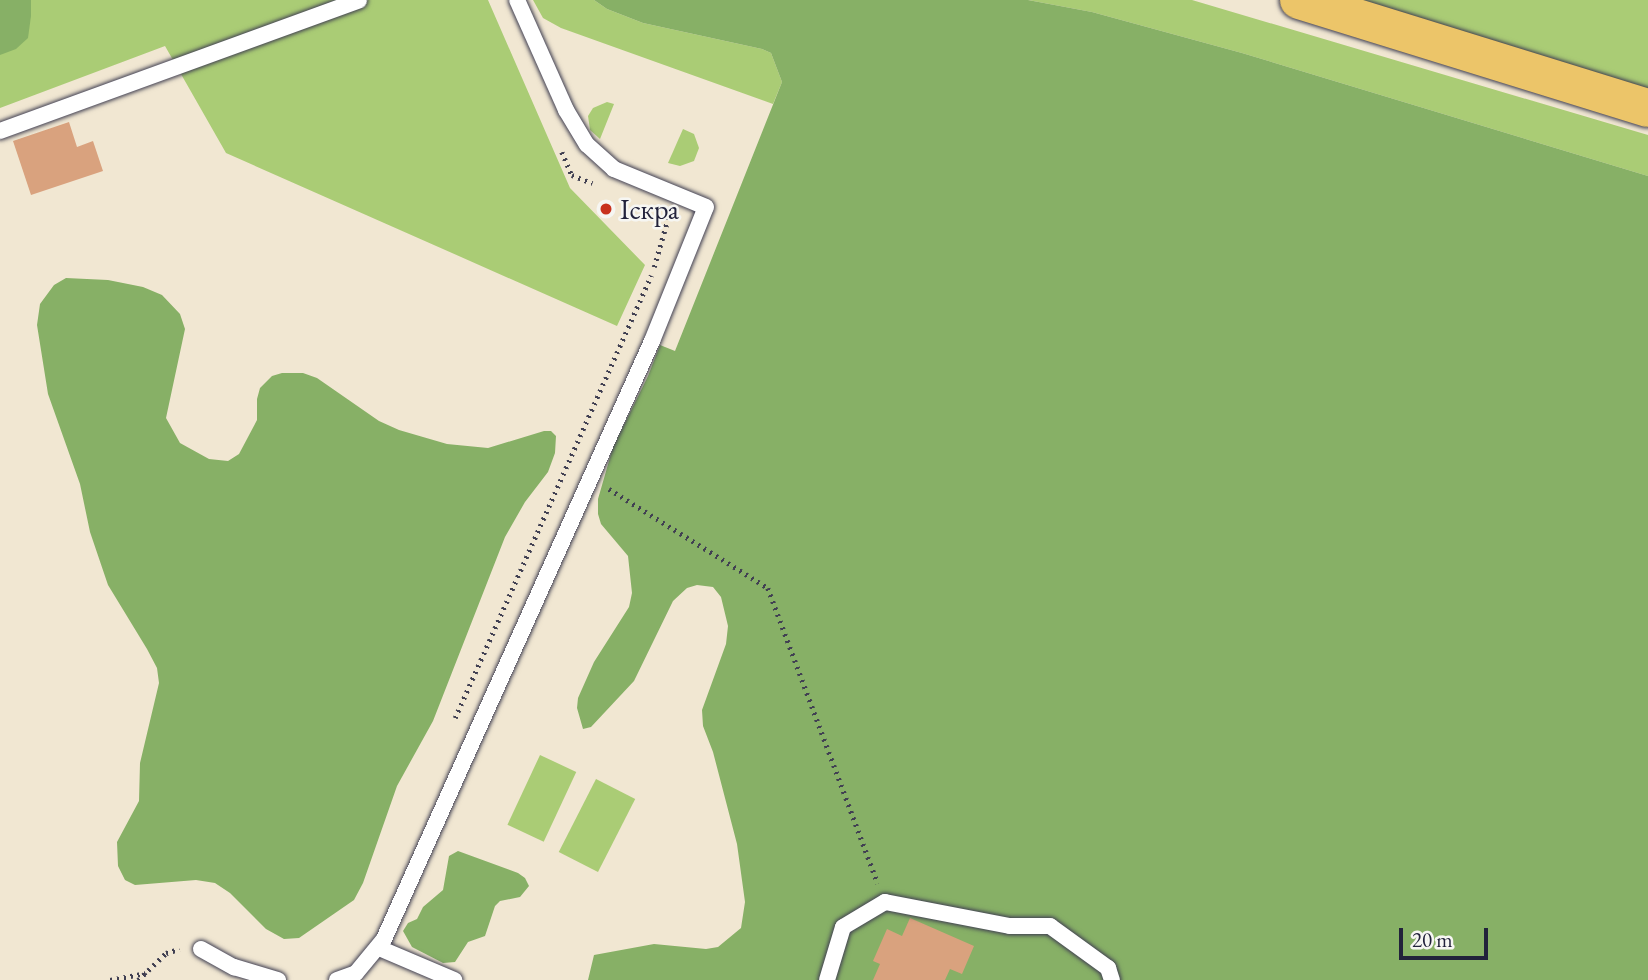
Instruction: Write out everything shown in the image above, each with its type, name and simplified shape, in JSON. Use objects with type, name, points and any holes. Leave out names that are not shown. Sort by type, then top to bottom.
[{"type":"main road","points":[[1299,0],[1648,108]]},
{"type":"lane","points":[[0,131],[359,0]]},
{"type":"lane","points":[[337,980],[356,973],[379,948],[652,341],[706,207],[614,169],[587,145],[566,110],[517,0]]},
{"type":"lane","points":[[827,980],[843,926],[885,902],[1010,926],[1050,926],[1108,968],[1112,980]]},
{"type":"lane","points":[[379,948],[454,980]]},
{"type":"lane","points":[[201,949],[234,967],[278,980]]},
{"type":"path","points":[[561,150],[572,175],[596,184]]},
{"type":"path","points":[[454,720],[654,268],[670,212],[657,207]]},
{"type":"path","points":[[591,477],[768,589],[885,902]]},
{"type":"path","points":[[138,980],[166,953],[185,947],[201,949]]},
{"type":"path","points":[[110,980],[145,973]]},
{"type":"path","points":[[144,980],[145,973]]},
{"type":"green space","points":[[0,0],[488,0],[570,188],[645,265],[617,326],[226,153],[165,46],[0,108]]},
{"type":"green space","points":[[0,0],[31,0],[28,38],[16,49],[0,55]]},
{"type":"green space","points":[[533,0],[594,0],[607,9],[643,23],[762,49],[771,53],[782,82],[773,104],[561,28],[543,18]]},
{"type":"green space","points":[[594,0],[1028,0],[1092,12],[1242,53],[1648,176],[1648,980],[588,980],[594,955],[654,944],[706,949],[718,947],[741,928],[745,902],[737,844],[713,752],[703,726],[702,710],[726,644],[728,626],[721,597],[713,587],[697,585],[687,588],[673,601],[634,681],[591,727],[583,729],[577,708],[578,698],[594,662],[629,607],[632,593],[628,556],[601,524],[598,514],[598,499],[613,447],[660,345],[675,351],[782,82],[771,53],[762,49],[643,23],[607,9]]},
{"type":"green space","points":[[1028,0],[1192,0],[1648,135],[1648,176],[1242,53],[1092,12]]},
{"type":"green space","points":[[1344,0],[1648,0],[1648,92]]},
{"type":"green space","points":[[607,102],[614,104],[600,139],[590,130],[588,116],[593,108]]},
{"type":"green space","points":[[683,129],[694,134],[699,148],[694,161],[680,166],[668,163]]},
{"type":"green space","points":[[66,278],[108,280],[143,287],[162,295],[180,314],[185,329],[166,418],[180,443],[209,459],[228,461],[239,454],[257,420],[260,388],[272,376],[282,373],[303,373],[317,378],[379,421],[399,430],[447,444],[488,448],[544,431],[551,431],[556,436],[555,453],[548,472],[525,502],[505,537],[433,721],[397,786],[363,883],[354,900],[299,938],[284,939],[266,929],[230,893],[215,883],[196,880],[135,885],[125,880],[118,866],[117,842],[139,801],[140,763],[159,683],[157,668],[108,585],[90,532],[80,484],[48,394],[37,325],[40,304],[54,285]]},
{"type":"green space","points":[[540,755],[576,772],[544,842],[507,825]]},
{"type":"green space","points":[[596,779],[635,799],[598,872],[559,852]]},
{"type":"green space","points":[[458,851],[518,873],[525,878],[529,886],[520,897],[500,901],[495,906],[485,936],[468,942],[455,962],[443,963],[412,947],[403,931],[408,923],[417,919],[423,907],[443,890],[449,856]]},
{"type":"building","points":[[69,122],[77,147],[93,141],[103,171],[31,195],[13,141]]},
{"type":"building","points":[[910,918],[974,946],[962,974],[950,969],[945,980],[873,980],[880,964],[873,961],[887,929],[902,936]]},
{"type":"place","name":"Іскра","points":[[606,209]]}]
